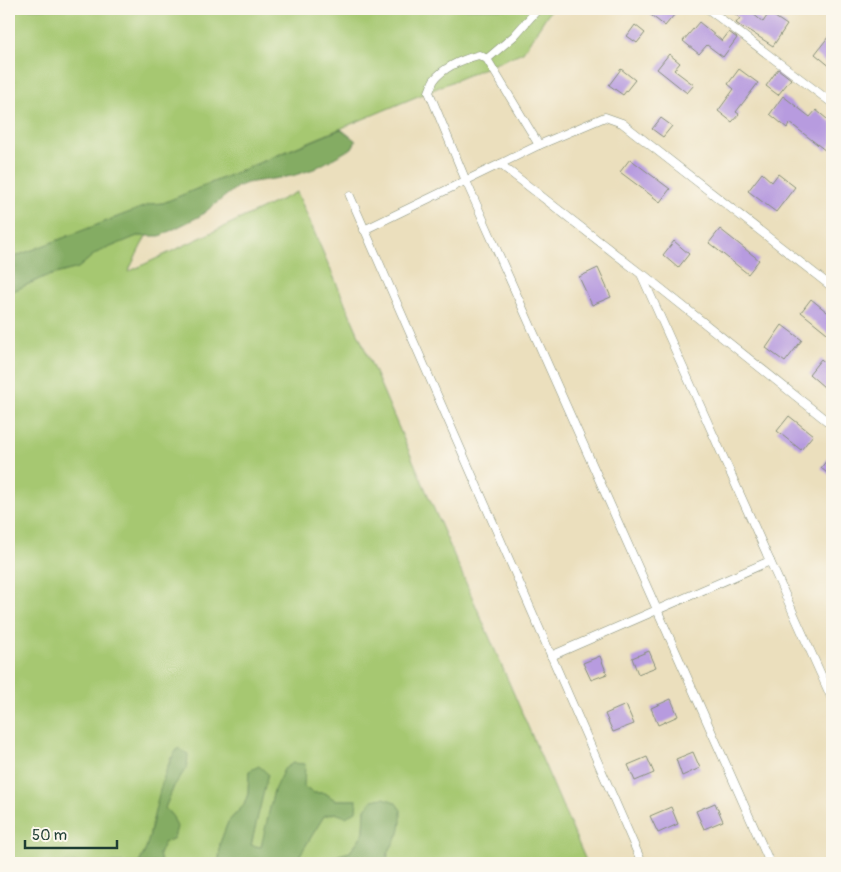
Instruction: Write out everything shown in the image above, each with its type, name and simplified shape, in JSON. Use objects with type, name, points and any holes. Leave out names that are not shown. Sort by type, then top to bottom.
[{"type":"lane","points":[[488,59],[514,36],[538,9]]},
{"type":"lane","points":[[708,9],[832,103]]},
{"type":"lane","points":[[539,145],[488,59],[479,55],[466,59],[448,68],[434,80],[429,92],[466,180],[770,863]]},
{"type":"lane","points":[[364,230],[539,145],[605,117],[622,123],[832,287]]},
{"type":"lane","points":[[500,164],[832,425]]},
{"type":"lane","points":[[350,196],[642,863]]},
{"type":"lane","points":[[642,274],[831,697]]},
{"type":"lane","points":[[551,656],[770,561]]},
{"type":"lane","points":[[831,697],[832,683]]},
{"type":"green space","points":[[9,9],[551,9],[523,52],[163,203],[151,204],[9,259]]},
{"type":"green space","points":[[341,129],[356,141],[352,148],[314,169],[292,176],[247,183],[237,187],[200,216],[160,236],[137,236],[96,253],[78,268],[44,277],[9,293],[9,259],[151,204],[163,203]]},
{"type":"green space","points":[[297,192],[587,863],[387,863],[388,853],[399,833],[365,809],[364,832],[350,852],[316,863],[295,863],[324,816],[335,813],[356,800],[335,800],[325,793],[313,793],[304,787],[274,790],[262,847],[251,846],[267,774],[249,771],[248,794],[244,805],[228,822],[220,843],[219,863],[161,863],[159,854],[164,843],[174,838],[173,817],[165,808],[174,786],[187,766],[171,757],[147,847],[139,863],[9,863],[9,293],[44,277],[78,268],[96,253],[137,236],[146,236],[128,272]]},
{"type":"green space","points":[[178,748],[188,754],[187,767],[174,786],[165,808],[173,817],[177,827],[174,838],[164,843],[159,854],[161,863],[139,863],[144,854],[166,770]]},
{"type":"green space","points":[[293,763],[305,764],[304,787],[313,793],[325,793],[335,800],[357,800],[356,811],[346,817],[335,813],[324,816],[295,863],[219,863],[220,843],[228,822],[244,805],[248,794],[249,771],[259,766],[268,774],[251,845],[261,847],[274,790],[284,769]]},
{"type":"green space","points":[[384,798],[395,802],[401,810],[399,833],[388,853],[387,863],[316,863],[350,852],[364,832],[365,809],[372,800]]},
{"type":"building","points":[[643,9],[679,9],[665,26]]},
{"type":"building","points":[[729,9],[747,9],[763,22],[769,13],[787,25],[773,46],[736,23],[740,18]]},
{"type":"building","points":[[699,22],[722,41],[729,32],[737,38],[723,57],[707,45],[699,54],[683,41]]},
{"type":"building","points":[[635,25],[645,33],[637,43],[627,36]]},
{"type":"building","points":[[832,32],[832,68],[815,54]]},
{"type":"building","points":[[669,54],[680,63],[674,70],[694,85],[687,93],[657,69]]},
{"type":"building","points":[[621,69],[635,80],[623,95],[609,85]]},
{"type":"building","points":[[739,69],[758,83],[736,112],[739,114],[732,122],[718,111],[734,89],[728,84]]},
{"type":"building","points":[[778,69],[791,79],[778,95],[766,86]]},
{"type":"building","points":[[783,96],[810,117],[816,110],[832,123],[832,143],[826,151],[790,123],[787,128],[770,114]]},
{"type":"building","points":[[661,118],[672,126],[663,137],[652,129]]},
{"type":"building","points":[[630,159],[670,189],[660,202],[620,172]]},
{"type":"building","points":[[762,173],[772,182],[778,174],[795,187],[776,212],[748,191]]},
{"type":"building","points":[[720,229],[759,260],[748,274],[709,243]]},
{"type":"building","points":[[674,241],[689,254],[678,268],[663,255]]},
{"type":"building","points":[[598,268],[611,297],[592,305],[579,277]]},
{"type":"building","points":[[811,299],[832,316],[832,337],[801,312]]},
{"type":"building","points":[[782,325],[802,340],[785,362],[766,348]]},
{"type":"building","points":[[821,359],[832,369],[832,394],[809,374]]},
{"type":"building","points":[[789,416],[813,435],[801,450],[777,431]]},
{"type":"building","points":[[832,453],[832,477],[821,468]]},
{"type":"building","points":[[649,651],[656,667],[638,674],[632,658]]},
{"type":"building","points":[[600,656],[607,674],[591,680],[583,663]]},
{"type":"building","points":[[671,699],[678,716],[658,725],[651,708]]},
{"type":"building","points":[[626,705],[634,724],[613,732],[605,714]]},
{"type":"building","points":[[693,752],[700,768],[682,776],[676,759]]},
{"type":"building","points":[[647,757],[654,773],[635,781],[628,765]]},
{"type":"building","points":[[715,803],[723,821],[704,829],[696,811]]},
{"type":"building","points":[[671,807],[678,824],[658,833],[650,816]]}]
